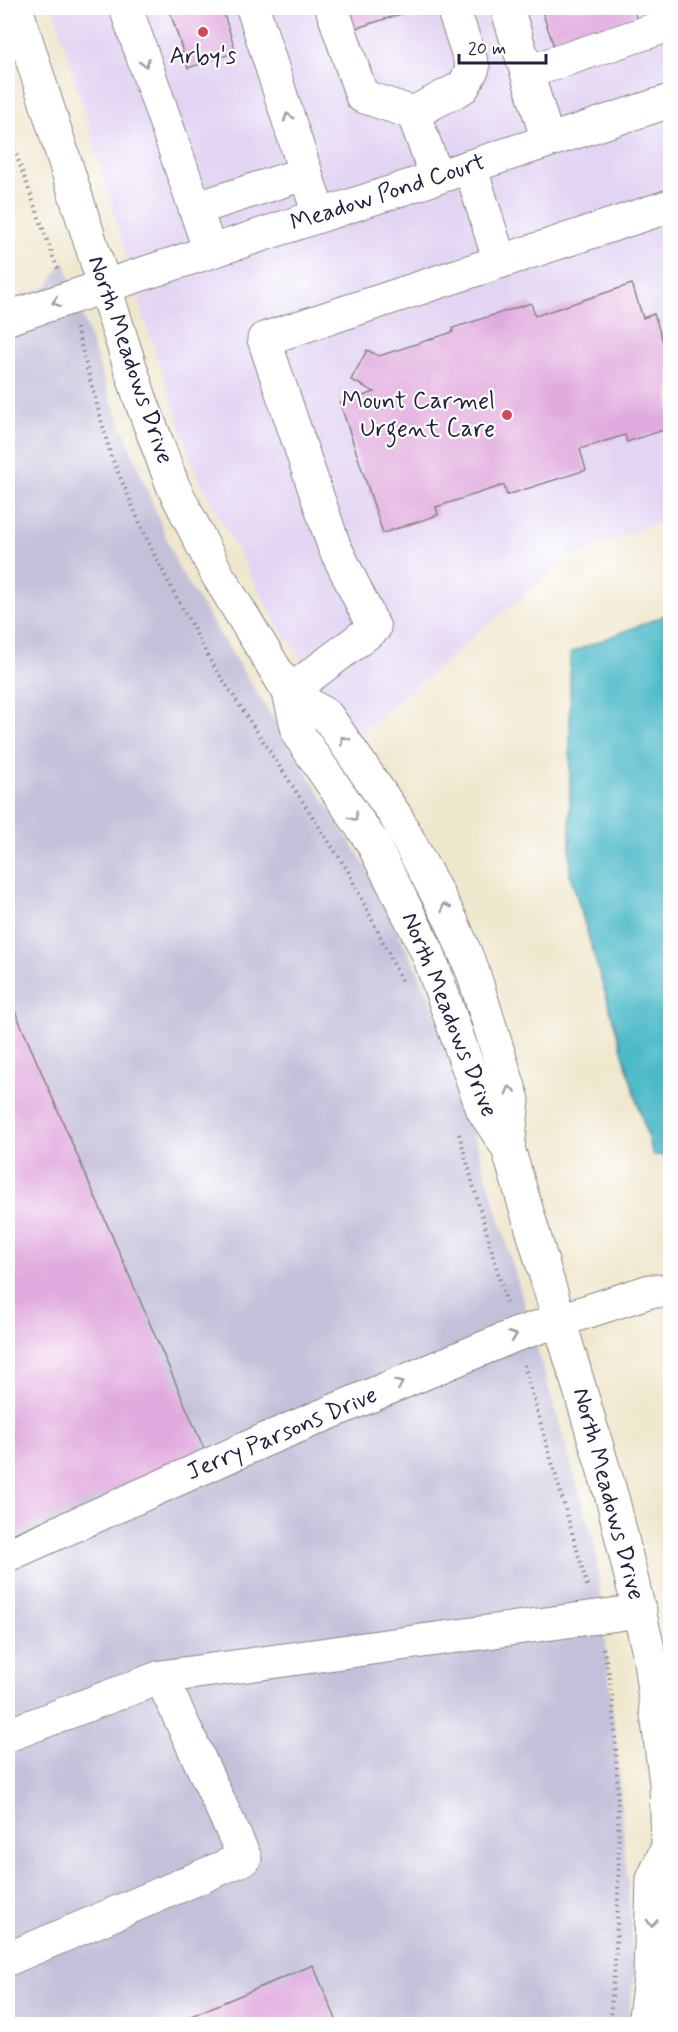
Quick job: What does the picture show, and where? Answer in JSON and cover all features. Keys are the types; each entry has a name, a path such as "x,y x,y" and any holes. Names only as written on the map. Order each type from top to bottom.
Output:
{"street":[{"name":"North Meadows Drive","path":"16,8 141,398 173,486 217,574 289,692 299,735 372,842 428,953 483,1110 508,1148 613,1501 640,1611 660,1652 669,1848 653,1880 650,1979 644,2025"},
{"path":"126,8 210,251"},
{"path":"253,8 319,215"},
{"path":"332,8 362,96 413,113 463,87 473,68 453,8"},
{"path":"507,8 548,141"},
{"path":"528,72 664,24"},
{"name":"Meadow Pond Court","path":"105,285 670,101"},
{"path":"413,113 437,177"},
{"path":"470,166 500,262"},
{"path":"195,208 306,173"},
{"path":"289,692 374,628 334,546 264,339 670,206"},
{"path":"8,318 105,285"},
{"name":"Jerry Parsons Drive","path":"8,1555 267,1439 515,1335 650,1291 670,1291"},
{"path":"8,1736 161,1677 640,1611"},
{"path":"8,1959 245,1858 161,1677"}],"path":[{"path":"8,132 68,298 111,456 152,551 210,660 348,871 406,990"},
{"path":"457,1127 613,1683 619,1828 613,1992 609,2025"}],"shaded area":[{"path":"54,8 670,8 670,518 566,559 356,737 278,626 196,473 145,320"},
{"path":"64,260 108,392 179,569 366,867 432,1001 488,1180 595,1546 616,1742 635,1972 627,2024 8,2024 8,302 48,286"}],"water":[{"path":"670,613 670,1156 653,1155 570,874 570,653"}],"building":[{"name":"Arby's","path":"169,8 225,8 223,11 236,52 188,68"},
{"path":"342,8 420,8 350,30"},
{"path":"541,8 633,8 639,26 556,53"},
{"name":"Mount Carmel Urgent Care","path":"632,284 643,318 654,314 670,364 670,391 668,392 670,428 627,442 625,435 580,449 586,470 507,495 504,485 436,507 438,515 383,533 340,403 375,392 351,380 367,350 379,356 453,332 453,328 531,303 535,316"},
{"path":"8,995 205,1451 8,1536"},
{"path":"313,1965 338,2024 172,2024"}],"place":[{"name":"Arby's","path":"203,32"},
{"name":"Mount Carmel Urgent Care","path":"507,415"}]}
